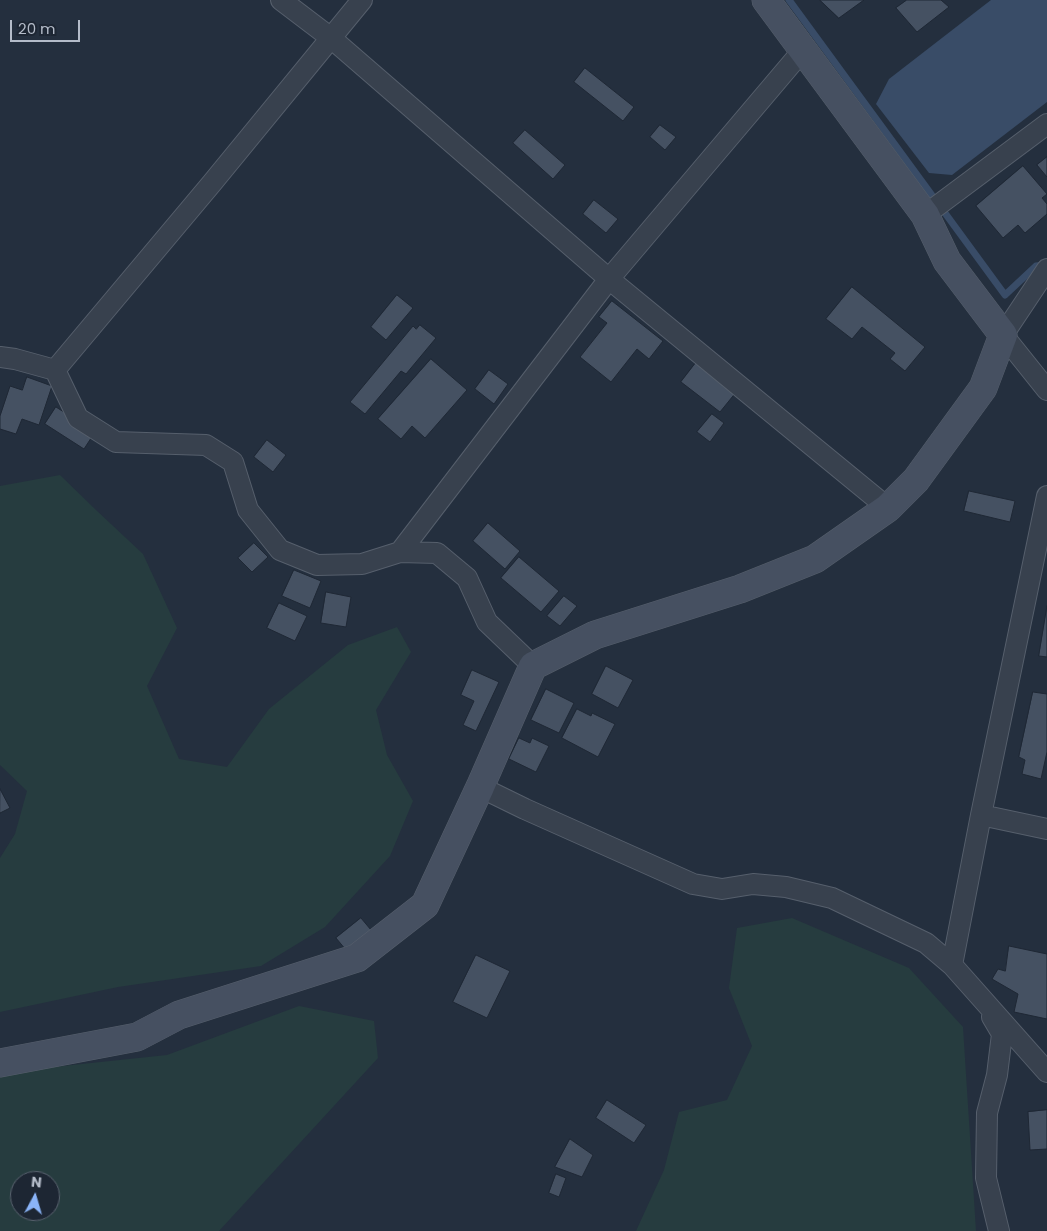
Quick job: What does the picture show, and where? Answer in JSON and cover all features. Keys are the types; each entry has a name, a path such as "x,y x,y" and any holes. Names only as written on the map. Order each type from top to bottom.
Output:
{"street":[{"path":"281,0 331,38 609,279 888,508"},
{"path":"55,370 362,0"},
{"path":"766,0 925,215 947,261 1047,390"},
{"path":"400,552 609,279 803,50"},
{"path":"925,215 1047,124"},
{"path":"0,1063 137,1037 179,1015 357,958 425,905 480,787 532,666 596,635 740,589 816,559 888,508 916,480 983,388 1003,335 1047,269"},
{"path":"0,357 15,359 55,370 78,418 116,442 206,445 233,462 248,510 280,550 316,565 362,564 400,552 437,553 466,578 487,622 532,666"},
{"path":"952,965 1047,496"},
{"path":"480,787 693,884 722,889 762,884 786,887 832,898 926,943 952,965 1047,1072"},
{"path":"981,815 1047,829"},
{"path":"985,1004 1002,1034 997,1075 987,1113 986,1178 999,1231"}],"green space":[{"path":"60,475 143,554 177,628 147,686 179,759 227,767 269,709 348,645 397,627 411,652 376,710 387,755 413,801 390,856 325,927 261,966 118,987 0,1012 0,858 15,834 27,791 0,765 0,486"},
{"path":"792,918 909,968 963,1027 976,1231 636,1231 664,1170 679,1112 727,1100 752,1046 729,988 737,928"},
{"path":"299,1006 374,1021 378,1058 219,1231 0,1231 0,1076 25,1070 167,1055"}],"water":[{"path":"991,0 1047,0 1047,102 952,175 929,173 876,104 889,79"}],"building":[{"path":"820,0 864,0 839,18"},
{"path":"907,0 941,0 949,7 917,32 896,8"},
{"path":"585,68 634,107 623,121 574,82"},
{"path":"660,125 676,137 665,150 650,137"},
{"path":"525,130 565,165 553,179 513,143"},
{"path":"1047,157 1047,177 1037,165"},
{"path":"1023,166 1047,194 1042,198 1047,204 1047,214 1025,233 1018,225 1003,238 976,206"},
{"path":"594,200 618,219 606,233 583,214"},
{"path":"852,287 925,347 905,371 890,359 895,353 862,327 852,339 826,319"},
{"path":"397,295 413,308 386,340 371,327"},
{"path":"612,301 663,341 649,359 637,349 611,382 580,357 607,323 599,317"},
{"path":"420,325 436,338 406,374 401,371 365,414 350,402 413,326 416,329"},
{"path":"431,359 467,390 425,438 412,426 401,439 378,419"},
{"path":"698,360 737,391 720,412 681,382"},
{"path":"489,370 508,384 494,404 475,389"},
{"path":"27,377 52,386 39,425 22,419 16,434 0,429 0,416 10,386 22,390"},
{"path":"56,407 95,432 84,449 45,424"},
{"path":"712,414 724,423 710,442 697,432"},
{"path":"267,440 286,455 273,472 254,457"},
{"path":"969,491 1015,501 1010,522 964,511"},
{"path":"488,523 520,551 505,569 473,541"},
{"path":"254,543 268,557 252,572 238,558"},
{"path":"519,557 559,591 541,612 501,578"},
{"path":"294,570 321,581 310,608 282,596"},
{"path":"326,592 351,597 346,627 321,623"},
{"path":"564,596 577,606 560,626 547,616"},
{"path":"279,603 307,616 295,641 267,628"},
{"path":"1047,606 1047,657 1039,656"},
{"path":"606,666 633,680 618,708 592,694"},
{"path":"472,670 499,682 476,731 463,725 474,701 461,695"},
{"path":"546,689 574,703 559,733 531,720"},
{"path":"1033,692 1047,694 1047,752 1041,779 1022,774 1025,760 1019,757"},
{"path":"577,709 591,716 592,713 615,724 598,757 562,738"},
{"path":"519,738 530,743 532,738 549,746 536,772 509,759"},
{"path":"0,789 10,808 0,813"},
{"path":"361,918 371,930 346,950 336,938"},
{"path":"1009,946 1047,954 1047,1019 1014,1012 1018,994 992,979 998,969 1005,971"},
{"path":"476,955 510,971 487,1018 453,1002"},
{"path":"607,1100 646,1125 634,1143 596,1118"},
{"path":"1047,1110 1047,1149 1030,1150 1028,1112"},
{"path":"570,1139 593,1155 582,1177 555,1167"},
{"path":"556,1174 566,1178 559,1197 549,1193"}],"waterway":[{"path":"789,0 1005,295 1036,266 1044,265"}]}
